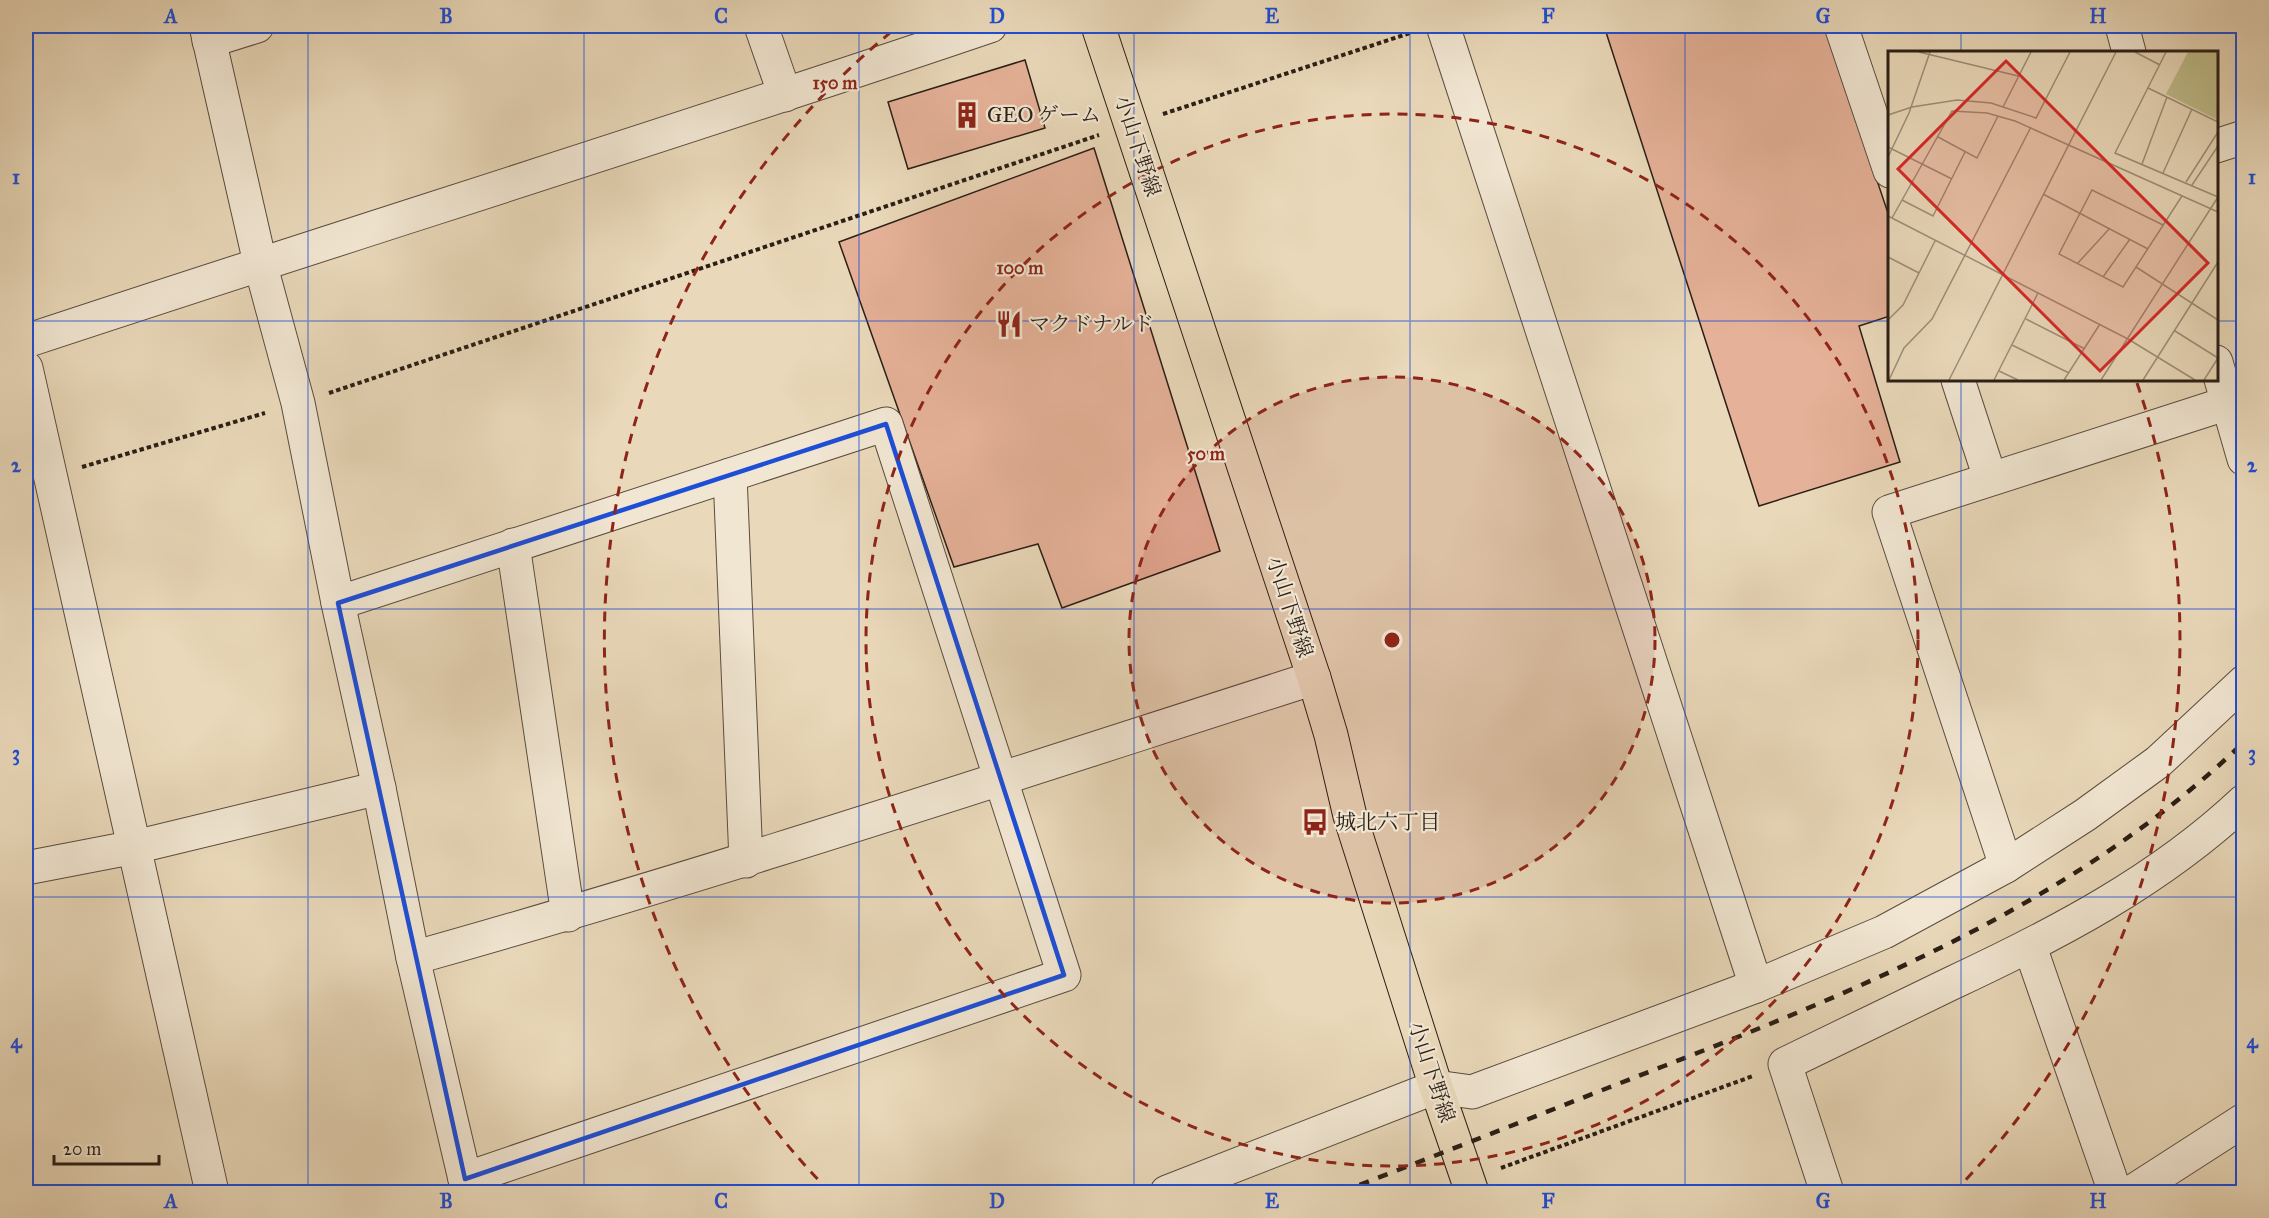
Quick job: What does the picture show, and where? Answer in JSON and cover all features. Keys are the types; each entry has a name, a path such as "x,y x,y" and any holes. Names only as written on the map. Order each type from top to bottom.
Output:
{"main road":[{"name":"小山下野線","path":"1098,26 1314,678 1331,735 1350,816 1470,1187"}],"street":[{"path":"257,26 207,33 260,263 298,403 338,603 379,788 413,958 467,1186 1064,975 886,424 338,603"},
{"path":"761,26 785,95"},
{"path":"26,341 260,263 785,95 990,26"},
{"path":"1443,26 1756,986"},
{"path":"1841,26 1888,165"},
{"path":"2122,26 2129,51"},
{"path":"2218,146 2244,137"},
{"path":"2218,366 2244,459"},
{"path":"26,368 212,1192"},
{"path":"1958,381 1990,478"},
{"path":"2006,866 1889,512 2228,403"},
{"path":"730,475 746,861"},
{"path":"513,545 568,915"},
{"path":"413,958 568,915 746,861 1314,678"},
{"path":"1167,1192 1436,1087 1472,1092 1756,986 1884,932 2006,866 2085,815 2158,762 2244,682"},
{"path":"26,868 135,847 379,788"},
{"path":"1827,1192 1785,1064 2030,946 2122,894 2210,832 2244,801"},
{"path":"2030,946 2115,1192"},
{"path":"2132,1192 2244,1120"}],"path":[{"path":"50,477 298,403 1412,33"},
{"path":"1470,1187 1785,1064"}],"highlighted area":[{"path":"886,424 1064,975 465,1179 338,603"}],"building":[{"path":"1604,26 1825,26 1888,213 1888,317 1859,326 1900,462 1759,506"},
{"name":"GEO ゲーム","path":"1025,60 1045,128 908,169 888,102"},
{"name":"マクドナルド","path":"1094,148 1220,551 1062,608 1038,544 954,567 839,242"}],"railway":[{"path":"1341,1192 1819,1004 1970,932 2044,892 2114,847 2181,797 2244,742"}],"place":[{"name":"GEO ゲーム","path":"967,115"},
{"name":"マクドナルド","path":"1009,324"},
{"name":"城北六丁目","path":"1315,822"}]}
